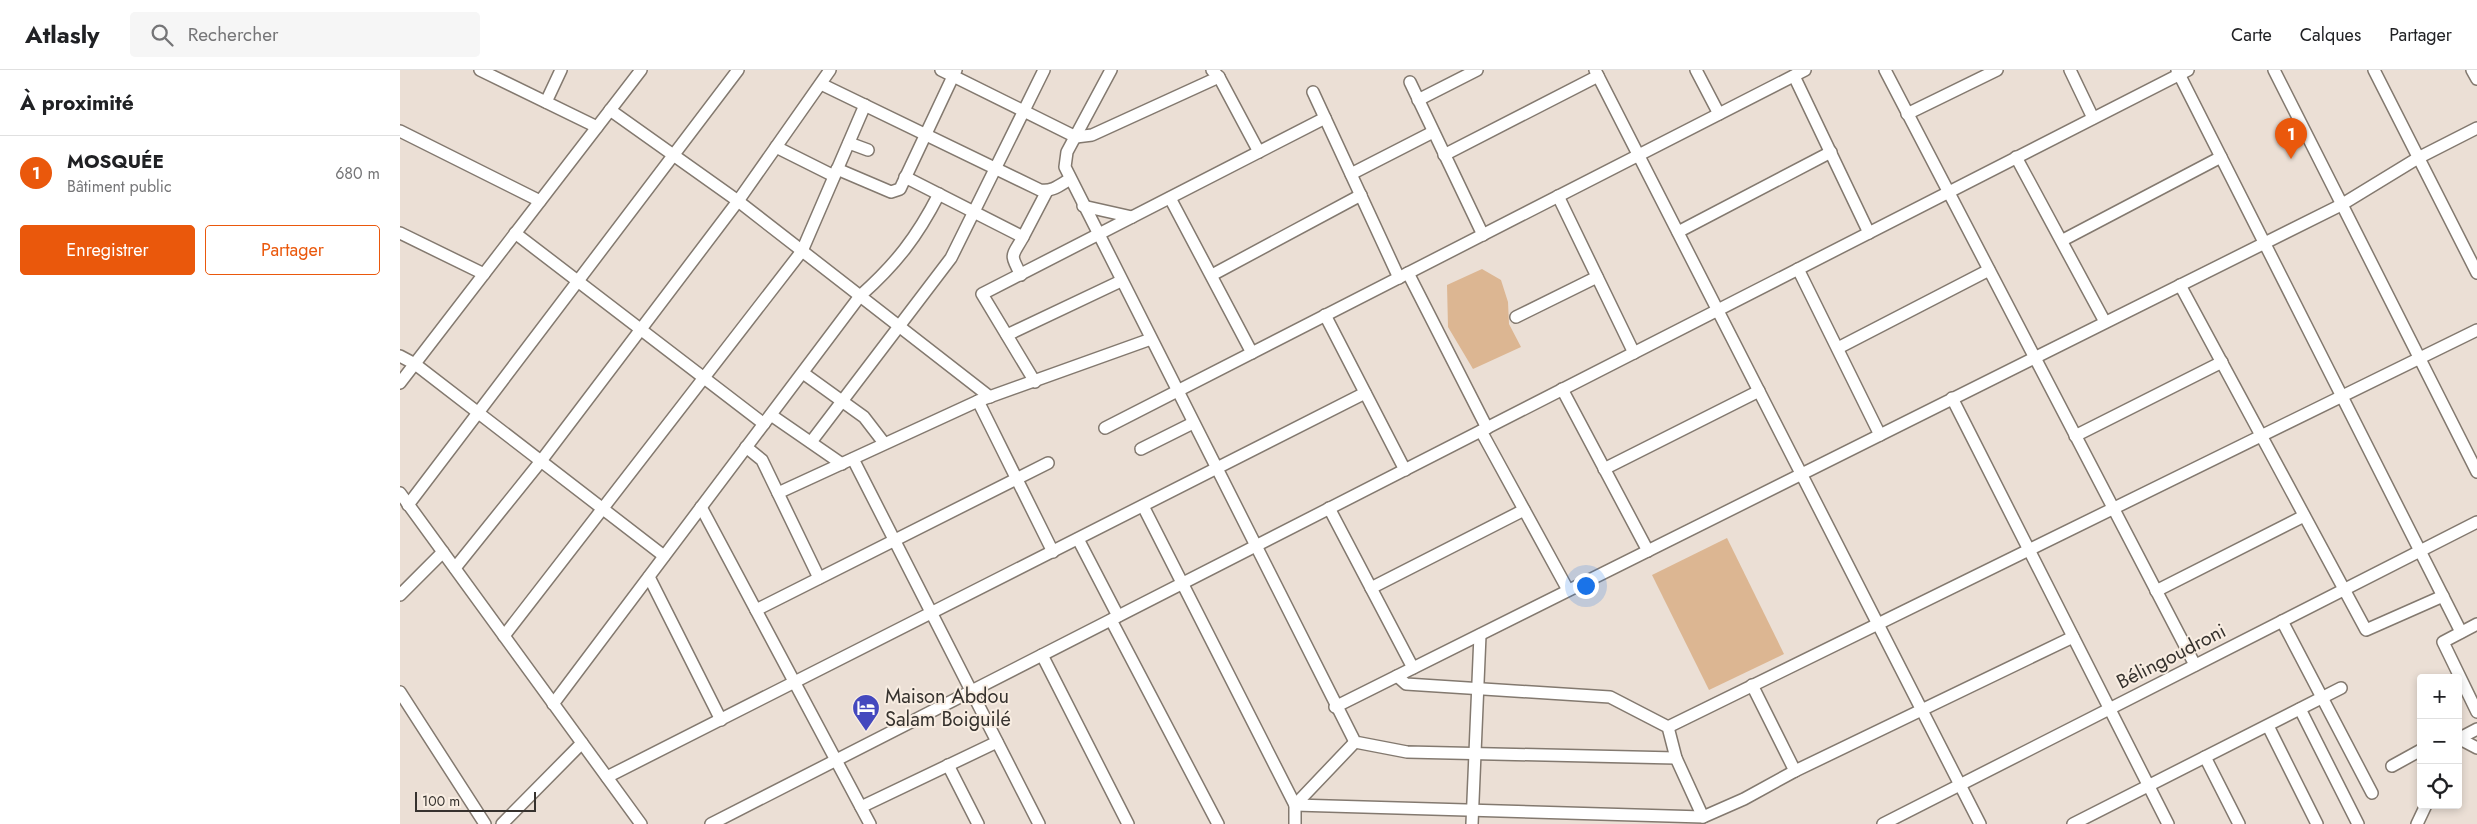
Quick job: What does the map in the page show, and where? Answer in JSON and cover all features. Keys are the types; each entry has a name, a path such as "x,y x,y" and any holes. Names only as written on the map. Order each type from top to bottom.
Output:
{"street":[{"path":"480,70 597,127"},
{"path":"546,102 561,70"},
{"path":"400,383 641,70"},
{"path":"408,505 738,70"},
{"path":"454,568 541,461 738,201 830,70"},
{"path":"941,70 954,73 1076,137 1092,135 1215,74 1258,152"},
{"path":"810,442 951,258 1044,70"},
{"path":"1110,70 1076,137 1065,167 1335,707 1355,742 1408,752 1676,758"},
{"path":"1418,100 1476,70"},
{"path":"1696,70 1720,114"},
{"path":"1105,428 1805,70"},
{"path":"1884,70 2195,665"},
{"path":"1907,114 1997,70"},
{"path":"2070,70 2093,118"},
{"path":"2274,70 2477,472"},
{"path":"2374,70 2477,273"},
{"path":"2472,70 2477,79"},
{"path":"711,824 2181,72 2264,243 2461,632"},
{"path":"776,147 836,173 891,192 900,189 954,73"},
{"path":"1444,155 1597,73 1980,824"},
{"path":"1794,76 1869,233"},
{"path":"1410,82 1483,235"},
{"path":"821,84 1047,192"},
{"path":"1313,92 1361,194 1484,429 1524,510 1568,590"},
{"path":"504,636 802,251 865,106"},
{"path":"610,110 738,201 990,397"},
{"path":"1035,382 982,294 1325,118"},
{"path":"1335,707 2341,205 2418,158 2477,128"},
{"path":"400,132 540,201"},
{"path":"1351,174 1433,132"},
{"path":"849,143 868,150"},
{"path":"1678,232 1831,152"},
{"path":"2063,240 2221,157"},
{"path":"2016,158 2063,240 2105,322"},
{"path":"905,177 1023,237"},
{"path":"1021,275 1013,258 1013,252 1047,192 1070,179"},
{"path":"553,704 860,296 898,260 921,229 939,194"},
{"path":"1212,275 1361,194"},
{"path":"1558,196 1634,352"},
{"path":"1170,198 1252,353"},
{"path":"1083,206 1132,218"},
{"path":"400,233 484,274"},
{"path":"516,233 704,378 767,420 848,462 894,540 1039,824"},
{"path":"1798,269 1880,435"},
{"path":"1838,348 1989,270"},
{"path":"1516,317 1597,277"},
{"path":"1007,335 1121,280"},
{"path":"2180,285 2366,630 2443,596"},
{"path":"1325,316 1405,470"},
{"path":"1668,727 2477,330"},
{"path":"778,493 848,462 884,443 990,397 1150,340"},
{"path":"400,356 415,364 664,556"},
{"path":"2075,436 2222,362"},
{"path":"803,373 864,417 884,443"},
{"path":"1562,389 1648,551"},
{"path":"1604,469 1759,391"},
{"path":"607,778 1366,393"},
{"path":"1952,398 2168,824"},
{"path":"978,402 1053,552"},
{"path":"1141,449 1193,423"},
{"path":"746,447 762,460 819,578"},
{"path":"756,610 1048,463"},
{"path":"400,494 641,824"},
{"path":"1143,506 1295,805 1295,824"},
{"path":"702,507 870,824"},
{"path":"1329,508 1413,668"},
{"path":"1371,588 1524,510"},
{"path":"2156,591 2304,516"},
{"name":"Bélingoudroni","path":"1883,824 2477,522"},
{"path":"1078,539 1114,618 1218,824"},
{"path":"400,595 443,552"},
{"path":"649,577 721,720"},
{"path":"2282,621 2372,793"},
{"path":"2477,624 2443,642 2477,712"},
{"path":"1472,824 1480,635"},
{"path":"1295,805 1702,817 1744,799 1795,771 2073,637"},
{"path":"1042,655 1128,824"},
{"path":"1396,676 1406,684 1610,697 1668,727 1676,758 1702,817"},
{"path":"1752,685 1795,771"},
{"path":"2073,824 2341,688"},
{"path":"400,692 484,824"},
{"path":"2300,709 2358,824"},
{"path":"2268,726 2317,824"},
{"path":"2462,737 2477,729"},
{"path":"2462,741 2477,748"},
{"path":"861,807 997,742"},
{"path":"1295,805 1355,742"},
{"path":"502,824 582,743"},
{"path":"2392,766 2417,752"},
{"path":"2205,757 2239,824"},
{"path":"948,765 978,824"},
{"path":"2417,824 2424,809"}],"shaded area":[{"path":"1482,269 1501,280 1508,302 1509,324 1521,347 1473,369 1448,327 1447,285"},
{"path":"1727,538 1784,654 1709,690 1652,575"}],"place":[{"name":"MOSQUÉE","path":"2291,159"},
{"name":"Maison Abdou Salam Boiguilé","path":"866,732"}]}
